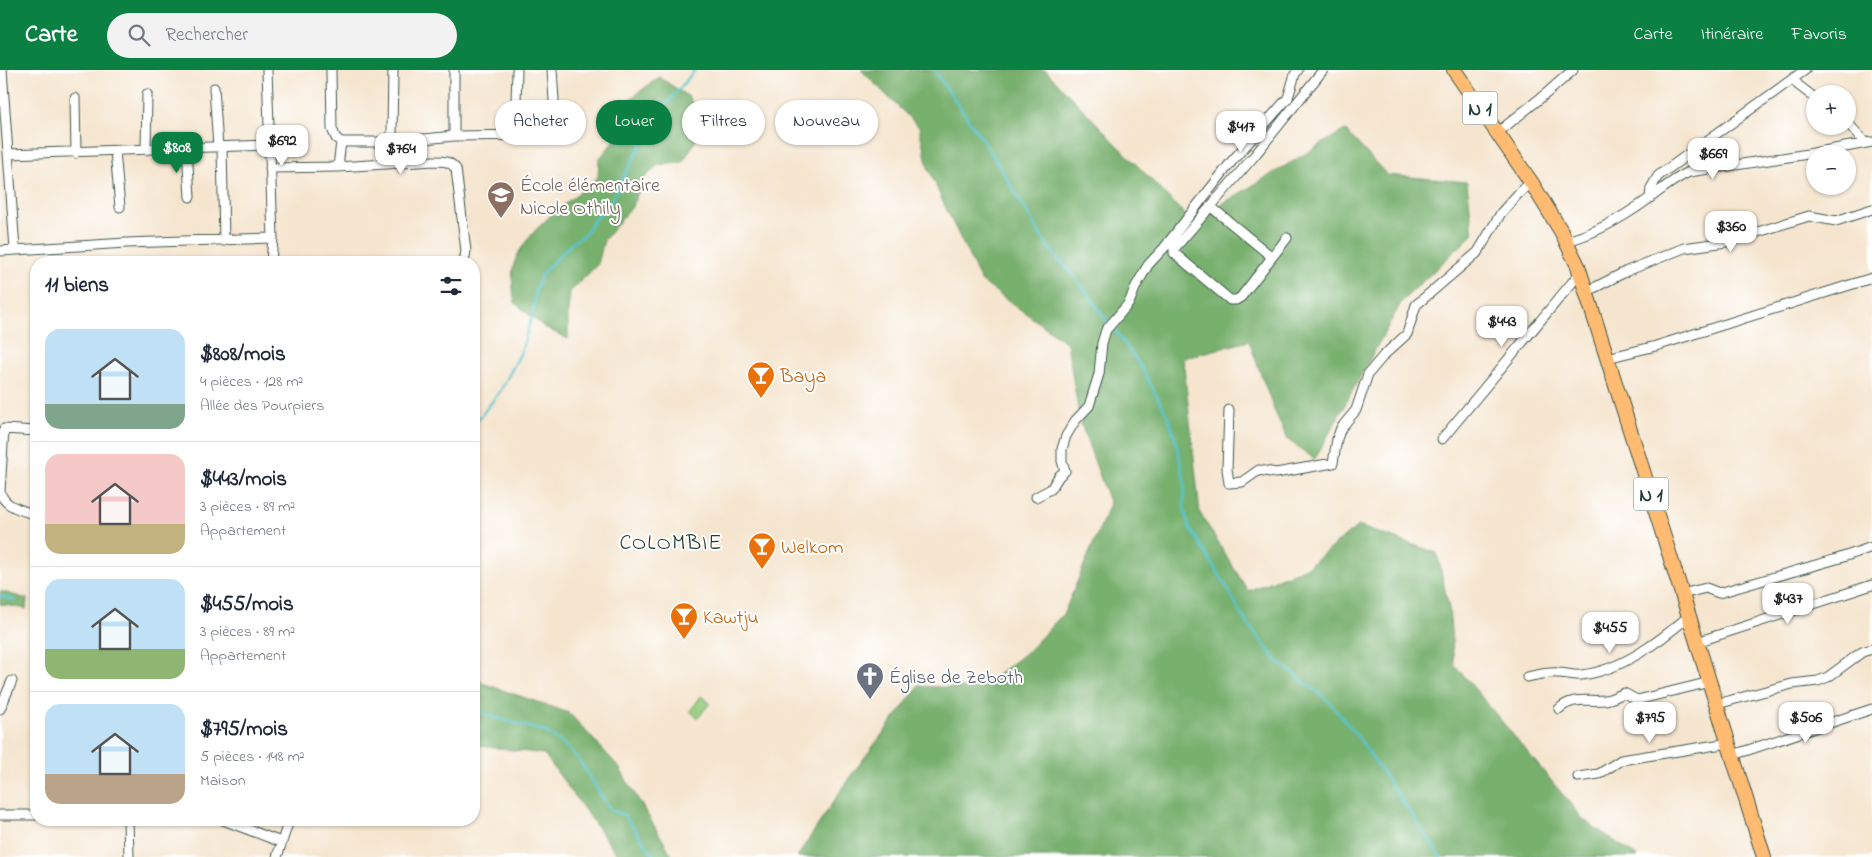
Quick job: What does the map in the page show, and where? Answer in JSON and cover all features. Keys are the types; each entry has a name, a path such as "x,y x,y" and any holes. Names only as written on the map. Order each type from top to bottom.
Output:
{"main road":[{"name":"N 1","path":"1454,70 1531,182 1566,241 1580,272 1764,857"}],"street":[{"path":"2,70 15,249"},
{"path":"267,70 273,238 272,256"},
{"path":"331,70 332,129 336,138 342,142 394,142 454,136 495,135"},
{"path":"392,70 392,133 394,142"},
{"path":"454,70 454,136"},
{"path":"516,100 517,70"},
{"path":"552,70 554,100"},
{"path":"1036,497 1051,489 1059,476 1065,471 1062,461 1062,450 1066,436 1075,421 1089,406 1099,374 1102,343 1106,330 1129,303 1148,265 1164,248 1232,161 1288,98 1298,70"},
{"path":"1287,238 1241,297 1236,300 1230,300 1174,253 1174,249 1255,155 1323,70"},
{"path":"1497,132 1573,70"},
{"path":"1650,198 1651,188 1658,176 1805,70"},
{"path":"1794,79 1806,91"},
{"path":"214,88 220,147 224,241"},
{"path":"146,150 147,94"},
{"path":"75,98 76,153"},
{"path":"1856,130 1869,142"},
{"path":"338,167 342,142"},
{"path":"1566,241 1595,232 1678,178 1698,170 1802,155 1869,142"},
{"path":"8,154 269,145"},
{"path":"187,148 190,197"},
{"path":"115,151 120,207"},
{"path":"270,168 338,167 434,161 451,163 457,175 465,256"},
{"path":"1229,410 1227,469 1229,483 1242,482 1259,470 1276,473 1333,463 1341,428 1356,410 1368,374 1384,355 1407,334 1416,305 1478,252 1501,213 1531,182"},
{"path":"1210,206 1272,257"},
{"path":"1586,292 1684,248 1726,242 1809,216 1836,220 1872,209"},
{"path":"0,251 126,243 273,238"},
{"path":"1442,439 1580,272"},
{"path":"1607,358 1656,346 1872,278"},
{"path":"30,431 4,429 0,486 2,498 8,504 30,513"},
{"path":"1682,594 1706,588 1719,593 1872,547"},
{"path":"1697,642 1872,585"},
{"path":"1527,677 1556,672 1580,675 1605,670 1664,638 1689,616"},
{"path":"1717,704 1754,692 1818,681 1828,677 1862,652 1872,649"},
{"path":"0,709 12,681"},
{"path":"1559,709 1574,700 1606,700 1624,694 1637,700 1710,682"},
{"path":"1578,776 1598,774 1621,760 1731,749 1872,709"},
{"path":"0,815 30,815"},
{"path":"128,826 129,857"},
{"path":"240,826 281,842"},
{"path":"277,857 287,826"}],"green space":[{"path":"861,70 1045,70 1192,222 1345,130 1387,175 1467,182 1473,234 1402,301 1315,459 1288,440 1274,410 1249,341 1183,358 1200,513 1248,591 1307,567 1358,526 1437,553 1449,608 1454,664 1584,820 1638,857 797,857 849,778 919,686 979,689 1029,650 1064,613 1110,504 1080,421 1067,343 981,281 928,167 919,127"},
{"path":"659,77 689,97 690,100 682,100 682,145 693,145 682,163 658,165 644,179 632,207 604,240 598,264 570,292 568,339 544,327 515,303 512,277 513,266 521,249 540,226 598,177 599,159 611,145 672,145 672,100 630,99"},
{"path":"0,591 27,599 26,609 0,604"},
{"path":"480,680 482,683 569,713 618,766 673,857 619,857 544,754 480,746"},
{"path":"701,696 710,703 698,718 690,711"}],"waterway":[{"path":"480,417 501,390 521,352 533,312 535,291 542,273 572,243 584,235 594,220 608,206 664,107 695,70"},
{"path":"934,70 992,154 1047,246 1079,282 1108,322"},
{"path":"1112,326 1140,365 1168,417 1175,437 1185,484 1184,508 1189,527 1225,584 1244,619 1277,661 1326,698 1358,737 1441,857"},
{"path":"0,596 14,600"},
{"path":"480,711 490,716 547,732 567,747 579,760 610,809 624,815 655,857"}],"place":[{"name":"École élémentaire Nicole Othily","path":"501,219"},
{"name":"Baya","path":"761,399"},
{"name":"Welkom","path":"762,570"},
{"name":"Kawtju","path":"684,640"},
{"name":"Église de Zeboth","path":"870,700"}],"district":[{"name":"COLOMBIE","path":"671,541"}]}
